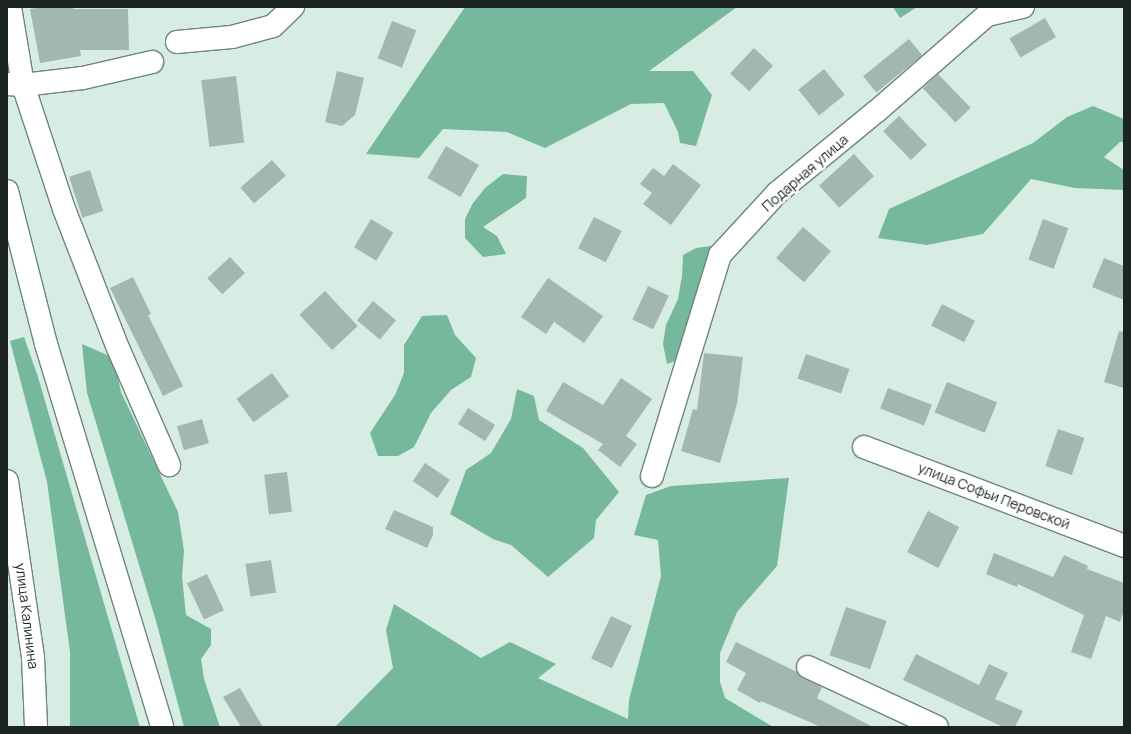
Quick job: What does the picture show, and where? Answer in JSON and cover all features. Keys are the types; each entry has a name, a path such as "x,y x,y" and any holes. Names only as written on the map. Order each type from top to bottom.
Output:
{"street":[{"path":"10,7 15,85 118,348 169,465"},
{"path":"176,42 232,37 273,26 293,7"},
{"name":"Подарная улица","path":"652,476 720,255 777,193 877,111 987,15 1023,7"},
{"path":"15,85 83,78 152,62"},
{"path":"7,191 46,344 162,727"},
{"name":"улица Софьи Перовской","path":"864,447 1124,546"},
{"name":"улица Калинина","path":"7,481 33,657 36,727"},
{"path":"808,667 937,727"}],"green space":[{"path":"465,7 737,7 649,71 693,71 712,95 696,146 680,143 678,132 664,103 631,104 545,148 507,132 443,129 419,158 366,154"},
{"path":"893,7 917,7 900,18"},
{"path":"1093,106 1124,119 1124,142 1120,142 1104,157 1124,170 1124,190 1075,188 1031,179 983,234 927,245 878,238 889,209 1033,143 1067,117"},
{"path":"503,174 527,176 526,198 483,227 497,236 506,254 483,257 465,238 465,219 473,203 485,188"},
{"path":"711,246 710,270 699,290 690,315 682,339 678,360 667,364 663,344 666,325 678,299 682,276 683,255 696,248"},
{"path":"447,315 455,335 476,358 471,377 451,390 431,413 414,447 398,456 378,456 370,433 395,395 404,373 404,345 422,316"},
{"path":"24,337 38,377 140,727 70,727 70,652 47,482 10,341"},
{"path":"82,344 114,358 121,392 178,512 184,551 182,576 186,615 211,629 211,645 201,659 204,679 220,727 184,727 156,621 87,393"},
{"path":"517,389 534,396 539,420 583,448 619,492 596,520 594,538 548,577 511,545 493,539 450,514 466,470 491,453 511,419"},
{"path":"789,478 777,566 737,612 720,653 720,682 725,698 773,727 335,727 393,668 386,630 394,604 481,658 510,642 556,664 538,678 628,719 629,700 661,576 658,540 634,535 646,495 671,486"}],"building":[{"path":"43,7 73,7 73,9 128,9 129,50 80,50 81,56 40,63 30,9"},
{"path":"1045,18 1056,37 1020,58 1009,38"},
{"path":"392,21 416,30 402,68 378,58"},
{"path":"909,39 922,55 876,92 863,76"},
{"path":"754,48 773,66 749,91 730,74"},
{"path":"824,69 845,95 819,115 798,90"},
{"path":"337,71 364,78 355,115 342,126 325,122"},
{"path":"938,74 971,108 956,122 923,89"},
{"path":"236,76 244,143 209,147 201,80"},
{"path":"899,116 927,145 911,160 883,131"},
{"path":"446,146 479,165 460,197 428,178"},
{"path":"854,154 874,176 839,208 819,185"},
{"path":"272,160 286,176 254,203 240,188"},
{"path":"673,164 701,185 671,225 643,204 652,193 640,184 653,168 664,176"},
{"path":"90,170 103,211 82,218 69,177"},
{"path":"594,217 622,231 606,262 578,248"},
{"path":"371,219 393,232 376,261 354,247"},
{"path":"1043,219 1068,228 1054,269 1028,259"},
{"path":"803,227 831,251 804,282 776,258"},
{"path":"230,257 245,273 222,294 207,278"},
{"path":"1104,258 1124,266 1124,300 1092,287"},
{"path":"133,277 151,314 148,315 183,386 163,396 110,288"},
{"path":"548,278 603,316 584,343 554,322 546,334 521,317"},
{"path":"648,286 669,296 653,329 632,320"},
{"path":"325,291 358,326 332,350 299,315"},
{"path":"373,301 396,320 380,339 357,320"},
{"path":"942,304 975,321 964,342 931,325"},
{"path":"1119,331 1124,332 1124,388 1104,382"},
{"path":"704,353 743,357 737,404 720,463 681,451 693,409 697,410"},
{"path":"806,354 849,369 841,394 798,379"},
{"path":"272,373 289,396 253,422 236,399"},
{"path":"621,378 652,399 626,436 637,444 620,467 598,450 603,444 546,411 563,382 603,405"},
{"path":"947,382 997,402 985,433 935,413"},
{"path":"888,388 932,405 924,425 880,409"},
{"path":"468,408 495,425 485,441 458,424"},
{"path":"202,419 209,443 184,450 177,426"},
{"path":"1058,429 1084,438 1072,475 1045,466"},
{"path":"425,463 450,480 438,498 413,481"},
{"path":"287,472 292,512 269,515 264,475"},
{"path":"394,510 433,527 433,535 427,548 385,529"},
{"path":"928,511 959,527 938,568 907,552"},
{"path":"994,553 1053,577 1064,555 1088,566 1087,569 1124,583 1124,610 1120,622 1106,616 1091,659 1071,652 1084,615 1018,584 1017,587 986,574"},
{"path":"271,560 276,593 250,597 245,564"},
{"path":"207,574 224,610 204,620 187,583"},
{"path":"846,607 887,621 870,669 829,655"},
{"path":"611,616 632,626 612,668 591,659"},
{"path":"736,642 797,672 803,678 822,687 817,698 873,727 821,727 761,701 760,703 737,690 746,673 726,662"},
{"path":"916,654 979,685 989,664 1008,673 995,699 1023,711 1015,727 1003,727 903,680"},
{"path":"240,688 263,727 241,727 223,697"}]}
